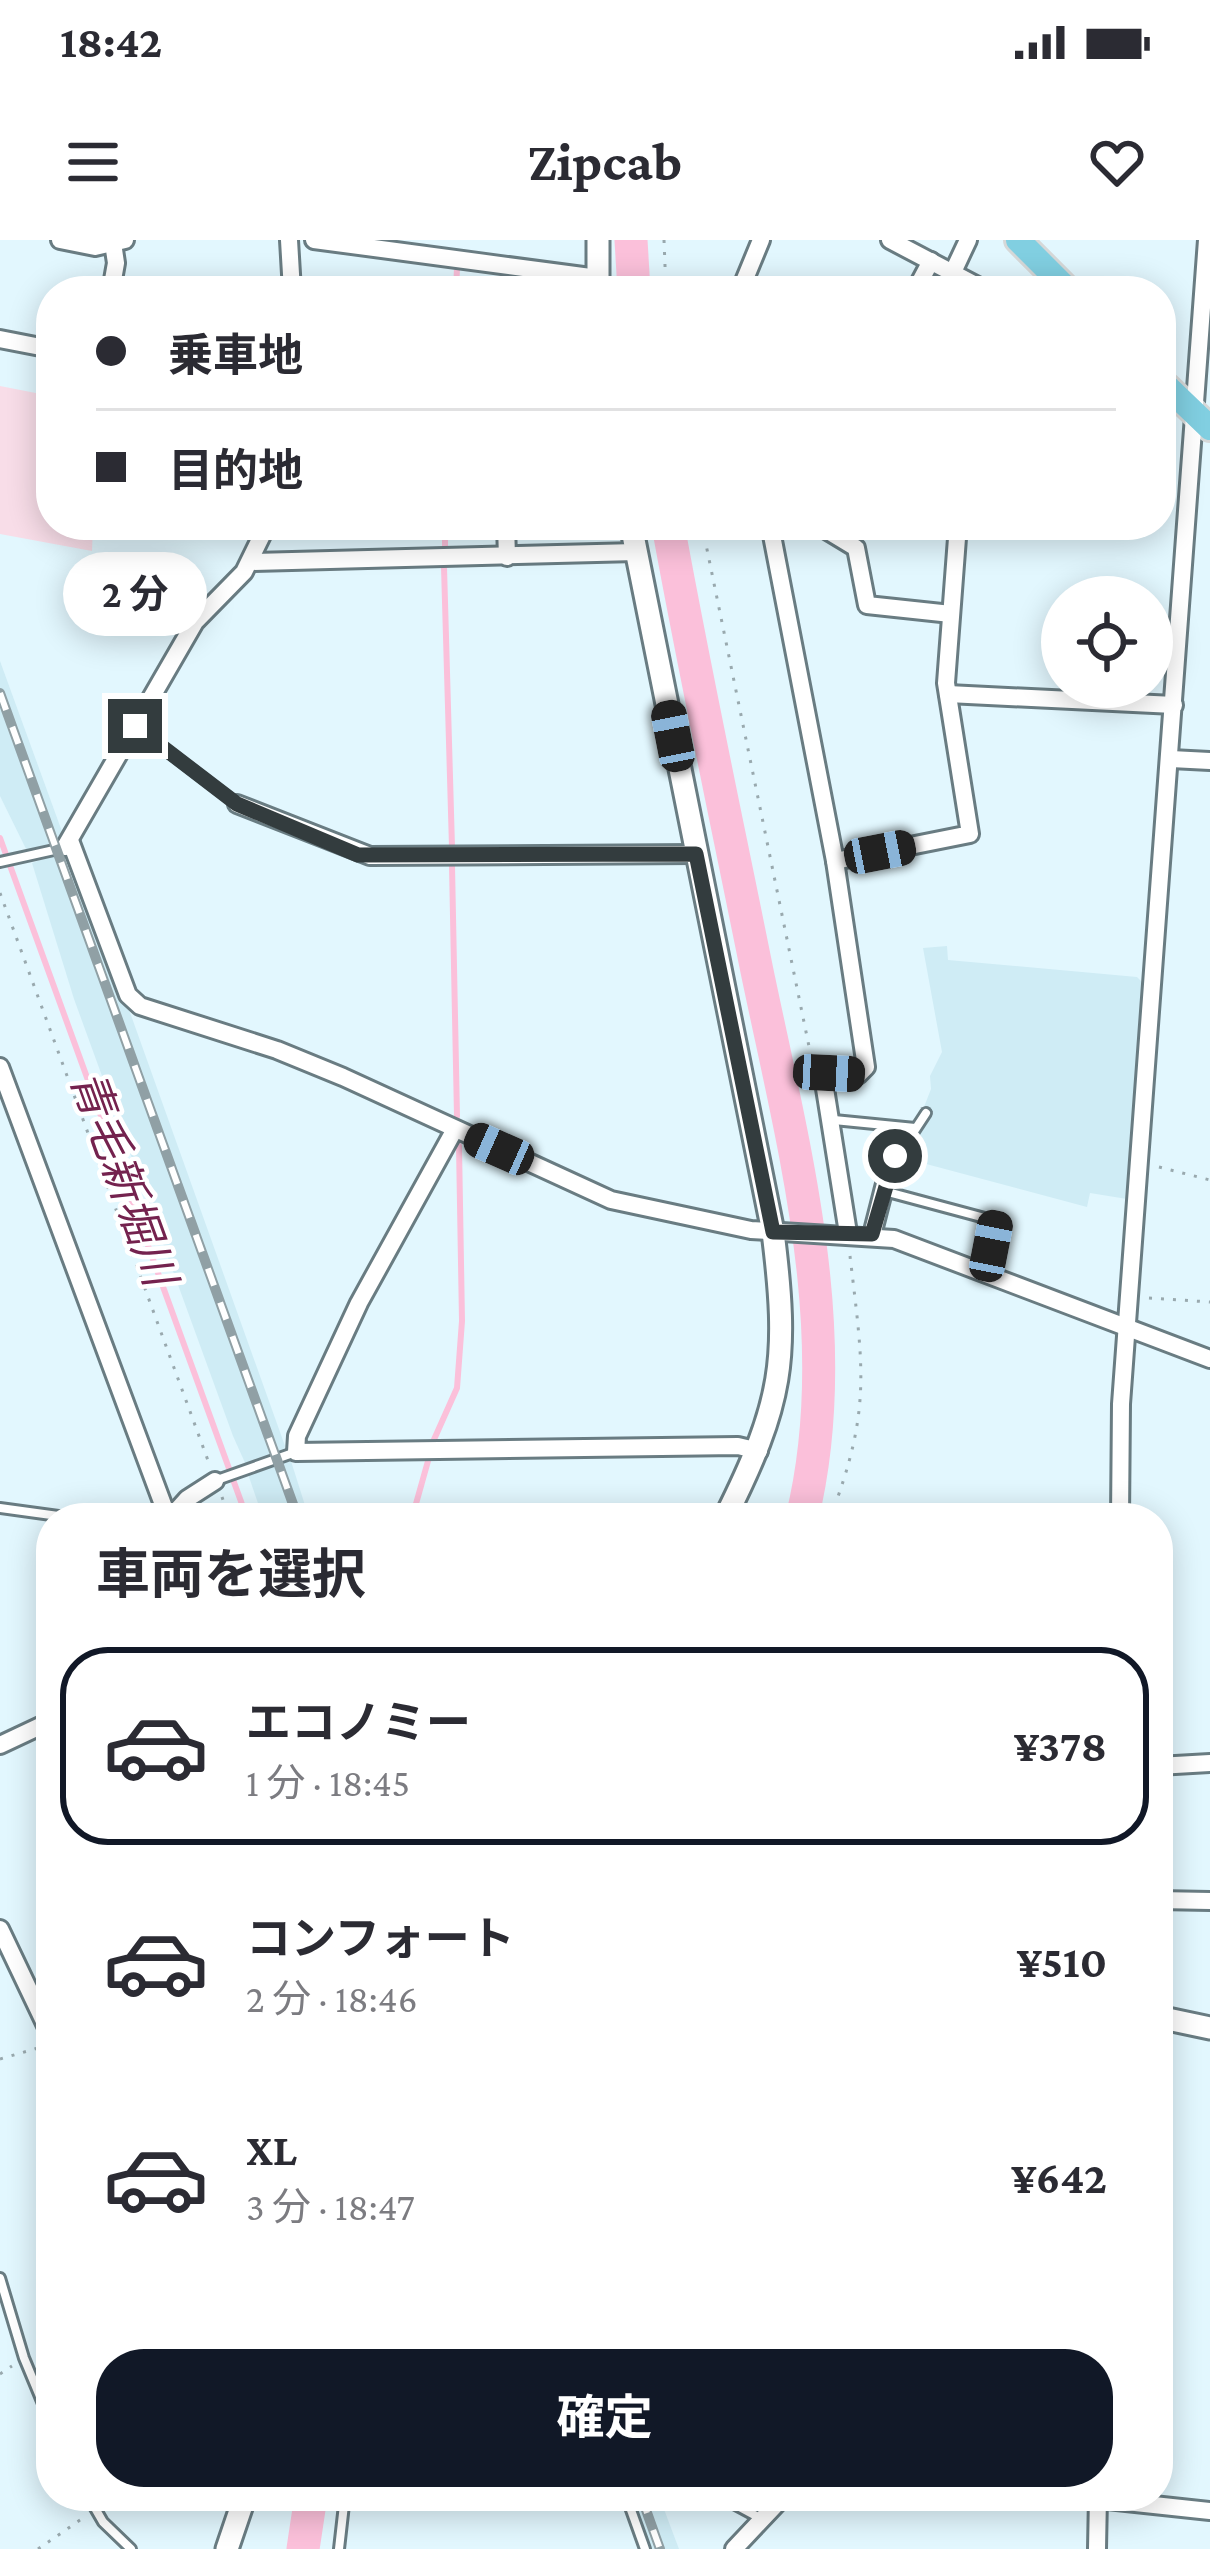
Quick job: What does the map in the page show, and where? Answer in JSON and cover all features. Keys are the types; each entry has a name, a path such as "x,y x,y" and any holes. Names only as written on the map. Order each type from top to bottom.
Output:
{"main road":[{"path":"1018,240 1055,276"},
{"path":"1176,396 1201,420"}],"street":[{"path":"60,240 94,247 119,242 114,276"},
{"path":"289,240 291,276"},
{"path":"314,240 546,276"},
{"path":"598,240 598,276"},
{"path":"746,276 761,240"},
{"path":"890,240 960,276"},
{"path":"953,272 968,240"},
{"path":"1121,1503 1129,1296 1201,420 1207,240"},
{"path":"923,276 931,261"},
{"path":"0,339 36,346"},
{"path":"261,540 251,562 195,622 67,846 134,1002 277,1050 624,1204 780,1233 872,1234 986,1272 1210,1359"},
{"path":"506,540 507,557"},
{"path":"634,540 696,854 780,1233 782,1355 759,1450 732,1503"},
{"path":"773,540 835,861 866,1067 858,1075 823,1076 839,1233"},
{"path":"843,540 856,548 867,605 951,614"},
{"path":"835,861 970,834 948,694 957,540"},
{"path":"251,562 636,552"},
{"path":"948,694 1174,705"},
{"path":"1171,759 1210,761"},
{"path":"237,804 370,856 696,854"},
{"path":"0,1066 163,1503"},
{"path":"455,1129 359,1303 297,1436 296,1452 738,1446 759,1450"},
{"path":"872,1234 888,1172"},
{"path":"183,1503 217,1481"},
{"path":"0,1745 36,1728"},
{"path":"1173,1765 1210,1763"},
{"path":"1173,1900 1210,1901"},
{"path":"0,1929 36,1981"},
{"path":"1173,2020 1210,2029"},
{"path":"1173,2506 1210,2511"},
{"path":"227,2549 240,2511"},
{"path":"734,2549 768,2511"},
{"path":"1096,2511 1097,2549"}],"lane":[{"path":"135,726 237,804"},
{"path":"0,862 67,846"},
{"path":"888,1172 926,1113"},
{"path":"828,1121 915,1128"},
{"path":"883,1191 996,1221 986,1272"},
{"path":"217,1481 296,1452"},
{"path":"0,1508 36,1513"},
{"path":"0,2278 36,2387"},
{"path":"97,2511 131,2549"},
{"path":"339,2549 344,2511"},
{"path":"631,2511 645,2549"},
{"path":"747,2511 760,2518"}],"path":[{"path":"664,240 665,276"},
{"path":"705,540 814,1068 823,1076"},
{"path":"0,892 224,1503"},
{"path":"1140,1162 1210,1180"},
{"path":"836,1503 855,1450 863,1396 839,1233"},
{"path":"1129,1296 1210,1302"},
{"path":"0,2059 36,2046"},
{"path":"38,2549 95,2511"}],"shaded area":[{"path":"0,386 36,393 36,540 92,540 92,551 0,534"},
{"path":"0,661 64,837 28,853 0,796"},
{"path":"60,853 72,860 132,1018 285,1446 283,1453 246,1465 233,1436 74,999 32,863"},
{"path":"947,946 948,960 1137,977 1145,985 1127,1199 1090,1193 1087,1207 900,1157 933,1113 924,1107 930,1076 942,1052 923,948"},
{"path":"291,1461 304,1503 258,1503 248,1474"},
{"path":"637,2511 665,2511 679,2549 651,2549"}],"waterway":[{"path":"631,240 633,276"},
{"path":"457,268 457,276"},
{"path":"445,540 445,551"},
{"path":"671,540 810,1243 819,1381 805,1503"},
{"path":"444,567 452,847"},
{"name":"青毛新堀川","path":"0,838 242,1503"},
{"path":"452,866 457,1116"},
{"path":"432,1444 457,1388 462,1321 459,1146"},
{"path":"416,1503 428,1461"},
{"path":"303,2549 309,2511"}],"railway":[{"path":"0,693 293,1503"},
{"path":"646,2511 660,2549"}],"route":[{"path":"135,726 237,804 358,855 696,854 773,1232 872,1234 895,1156"}]}
